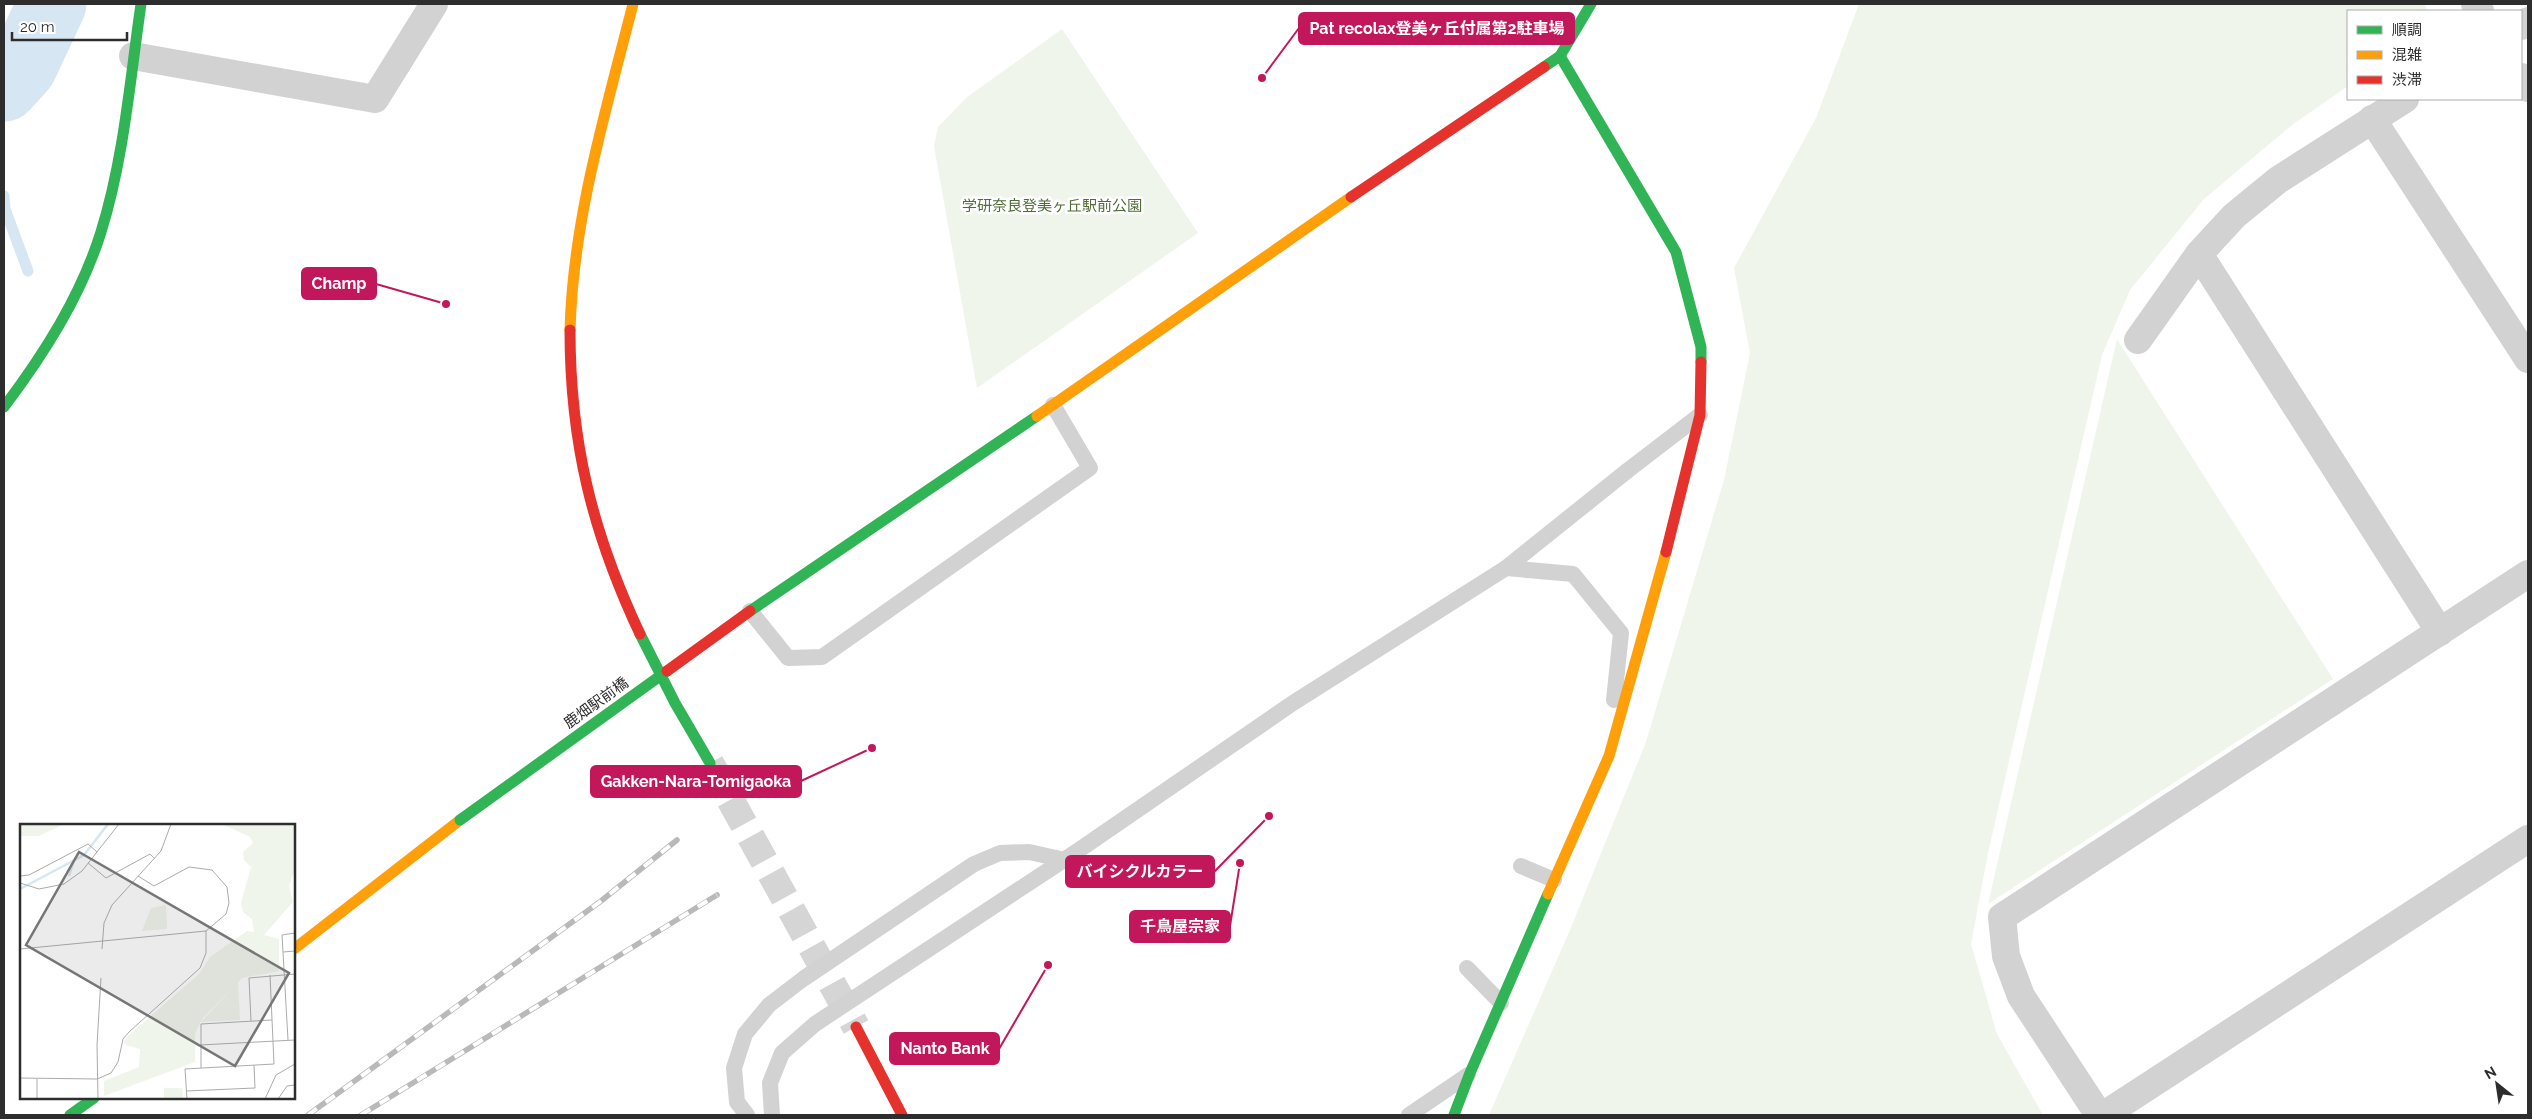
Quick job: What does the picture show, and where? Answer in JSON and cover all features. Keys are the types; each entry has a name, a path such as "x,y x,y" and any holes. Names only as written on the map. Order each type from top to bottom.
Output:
{"main road":[{"path":"4,408 33,370 75,295 101,232 119,154 141,4"},
{"path":"633,4 594,155 580,231 571,303 572,384 580,452 593,513 626,606 659,673 710,763"},
{"path":"1454,1115 1470,1074 1609,756 1677,513 1700,415 1701,347 1676,252 1560,56 1591,4"},
{"name":"鹿畑駅前橋","path":"295,948 460,820 750,611 1053,406 1298,233 1560,56"},
{"path":"856,1027 902,1115"},
{"path":"70,1115 93,1099"}],"street":[{"path":"134,56 375,99 434,4"},
{"path":"2138,340 2199,254 2234,216 2278,180 2403,100"},
{"path":"2372,120 2528,360"},
{"path":"2199,254 2440,632"},
{"path":"2099,1115 2022,996 2006,956 2002,917 2528,574"},
{"path":"2104,1115 2528,839"}],"lane":[{"path":"750,611 788,658 822,657 1090,468 1053,406"},
{"path":"772,1115 770,1083 782,1053 815,1024 1065,860 1293,703 1506,568 1700,415"},
{"path":"1506,568 1572,574 1621,633 1609,756"},
{"path":"748,1115 737,1102 734,1068 745,1034 769,1005 803,979 974,864 1000,853 1029,852 1065,860"},
{"path":"1521,866 1554,880"},
{"path":"1467,968 1501,1003"},
{"path":"1409,1115 1470,1074"}],"green space":[{"path":"1859,4 2425,4 2427,10 2347,10 2347,87 2292,125 2204,199 2130,290 2102,355 1988,853 1971,944 1997,1034 2043,1115 1489,1115 1570,930 1646,742 1724,480 1750,353 1734,268 1816,118"},
{"name":"学研奈良登美ヶ丘駅前公園","path":"1062,29 1198,233 977,388 934,146 938,127 967,97"},
{"path":"2117,339 2333,679 1988,904"}],"waterway":[{"path":"4,87 23,66 52,4"},
{"path":"4,196 5,209 28,271"}],"tunnel":[{"path":"710,763 856,1027"}],"railway":[{"path":"308,1115 601,901 677,840"},
{"path":"361,1115 717,895"}],"traffic: fast":[{"path":"4,407 60,324 93,256 109,204 121,147 141,4"},
{"path":"1544,67 1560,56 1591,4"},
{"path":"1560,56 1676,252 1701,347 1701,362"},
{"path":"750,611 1037,416"},
{"path":"640,634 675,703 710,763"},
{"path":"460,820 667,671"},
{"path":"1454,1115 1470,1073 1548,894"},
{"path":"70,1115 93,1099"}],"traffic: slow":[{"path":"570,330 572,288 584,206 592,165 633,4"},
{"path":"1037,416 1351,197"},
{"path":"1548,894 1609,756 1666,552"},
{"path":"295,948 460,820"}],"traffic: jam":[{"path":"1351,197 1544,67"},
{"path":"570,330 574,410 579,449 587,486 609,559 640,634"},
{"path":"1666,552 1700,415 1701,362"},
{"path":"667,671 750,611"},
{"path":"856,1027 902,1115"}],"place":[{"name":"Pat recolax登美ヶ丘付属第2駐車場","path":"1262,78"},
{"name":"Champ","path":"446,304"},
{"name":"Gakken-Nara-Tomigaoka","path":"872,748"},
{"name":"バイシクルカラー","path":"1269,816"},
{"name":"千鳥屋宗家","path":"1240,863"},
{"name":"Nanto Bank","path":"1048,965"}]}
